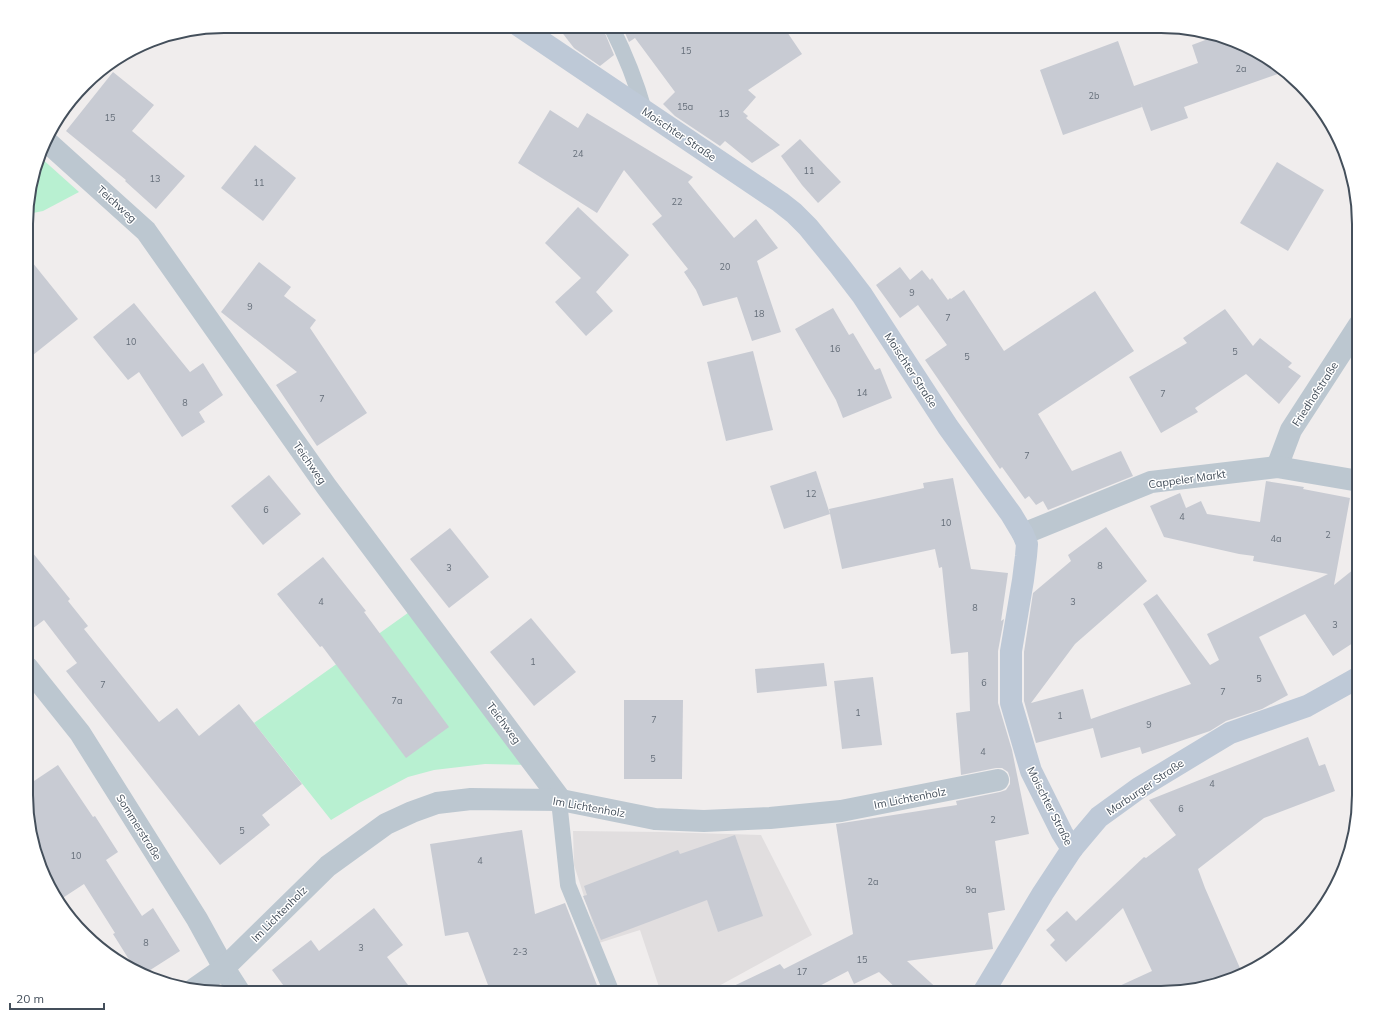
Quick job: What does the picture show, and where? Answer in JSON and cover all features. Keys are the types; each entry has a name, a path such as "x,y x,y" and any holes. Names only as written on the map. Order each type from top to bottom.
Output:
{"street":[{"name":"Moischter Straße","path":"529,33 780,202 794,213 808,227 862,295 948,427 1011,514 1027,544 1023,580 1011,651 1011,703 1031,770 1062,833 1072,849"},
{"name":"Teichweg","path":"51,145 146,231 326,486 561,800"},
{"name":"Friedhofstraße","path":"1277,467 1291,430 1352,336"},
{"name":"Cappeler Markt","path":"1023,534 1151,482 1277,467 1352,480"},
{"name":"Sommerstraße","path":"33,674 80,733 197,919 236,986"},
{"name":"Marburger Straße","path":"987,986 1072,849 1099,817 1167,770 1230,733 1307,706 1352,681"},
{"name":"Im Lichtenholz","path":"201,984 224,968 328,866 386,824 437,803 471,799 561,800 655,819 704,821 770,818 841,811 998,780"}],"lane":[{"path":"615,33 623,49 637,84 644,110"},
{"path":"561,800 560,810 568,885 609,986"}],"shaded area":[{"path":"573,831 761,835 812,935 719,986 659,986 640,930 599,943 574,865"}],"green space":[{"path":"44,160 79,192 43,211 33,213 39,174"},
{"path":"412,610 529,765 485,764 434,770 408,777 331,820 254,723"}],"building":[{"path":"562,33 605,33 614,55 600,66 574,48"},
{"path":"625,33 788,33 802,54 748,90 756,97 743,112 748,116 746,118 780,145 752,163 725,141 720,146 675,116 663,104 675,92 635,38 629,42"},
{"path":"1211,39 1246,53 1279,74 1184,107 1188,118 1151,131 1140,101 1142,107 1063,135 1040,70 1118,41 1134,86 1198,63 1192,45"},
{"path":"113,72 154,105 132,131 185,176 156,209 125,181 126,180 66,131"},
{"path":"550,110 578,128 587,113 693,177 688,182 734,238 756,219 778,248 757,261 781,332 752,341 737,297 703,306 696,290 684,272 688,269 652,224 662,216 624,170 597,213 518,163"},
{"path":"800,139 841,182 818,203 802,185 781,156"},
{"path":"255,145 296,178 263,221 221,188"},
{"path":"1277,162 1324,190 1288,251 1240,223"},
{"path":"578,207 629,255 596,292 613,311 586,336 555,302 581,278 545,243"},
{"path":"259,262 291,287 284,296 316,320 310,328 367,413 317,446 276,385 297,372 221,312"},
{"path":"33,263 78,319 33,355"},
{"path":"900,267 910,280 922,270 930,280 932,278 948,300 964,290 1004,351 1095,291 1134,351 1038,414 1072,471 1121,451 1133,476 1048,510 1043,501 1036,505 1029,496 1025,499 1002,467 1000,469 925,360 947,345 918,305 900,318 876,285"},
{"path":"134,303 190,372 203,363 223,395 199,412 205,422 182,437 139,372 128,380 93,337"},
{"path":"833,308 849,335 853,333 875,370 880,368 892,398 843,418 836,400 795,329"},
{"path":"1225,309 1253,346 1260,338 1292,363 1288,367 1301,376 1279,404 1246,374 1195,408 1198,412 1161,433 1129,377 1187,343 1183,338"},
{"path":"753,351 773,430 726,441 707,362"},
{"path":"816,471 830,514 784,529 770,486"},
{"path":"269,475 301,514 263,545 231,506"},
{"path":"953,478 971,569 1008,573 1001,621 1004,619 998,651 998,703 1012,750 1029,834 995,841 1005,910 988,913 993,949 907,961 934,986 894,986 879,972 854,984 848,971 819,986 734,986 780,964 784,969 853,934 836,824 957,805 956,801 1006,790 1010,784 1008,772 1002,768 961,775 956,713 970,711 968,652 951,654 942,567 939,568 935,549 842,569 829,509 924,488 923,483"},
{"path":"1266,481 1304,487 1303,489 1350,498 1334,585 1352,571 1352,644 1333,656 1305,614 1259,637 1288,695 1262,709 1226,721 1210,731 1142,754 1140,747 1101,758 1093,728 1036,743 1024,701 1024,652 1033,593 1071,561 1068,555 1106,527 1147,581 1075,644 1031,703 1083,689 1091,719 1191,684 1143,604 1157,594 1210,665 1219,660 1207,634 1328,574 1253,561 1254,556 1164,537 1150,506 1180,493 1186,508 1201,501 1207,514 1260,522"},
{"path":"450,528 489,577 449,608 410,559"},
{"path":"33,553 70,599 68,601 88,626 84,629 159,722 177,708 199,736 239,704 302,784 262,815 270,825 220,865 66,671 77,663 44,620 33,628"},
{"path":"323,557 366,611 364,612 449,727 406,758 322,646 320,647 277,594"},
{"path":"531,618 576,672 534,706 490,652"},
{"path":"824,663 827,686 757,693 755,669"},
{"path":"873,677 882,745 842,749 834,681"},
{"path":"624,700 683,700 682,779 624,779"},
{"path":"1308,737 1319,766 1325,764 1335,791 1264,818 1198,869 1240,968 1211,980 1174,986 1119,986 1152,971 1123,908 1066,962 1050,945 1055,940 1046,930 1067,911 1076,921 1144,857 1146,858 1176,835 1149,800"},
{"path":"58,765 93,817 95,816 118,852 106,860 142,916 153,908 180,951 150,970 139,966 130,961 113,934 115,933 84,884 63,898 53,880 39,845 33,808 33,782"},
{"path":"522,830 535,914 565,903 597,986 488,986 468,932 445,936 430,844"},
{"path":"735,835 763,916 718,932 707,900 601,940 583,896 587,895 584,886 678,850 680,854"},
{"path":"374,908 403,945 387,957 409,986 284,986 272,970 311,940 319,951"}]}
